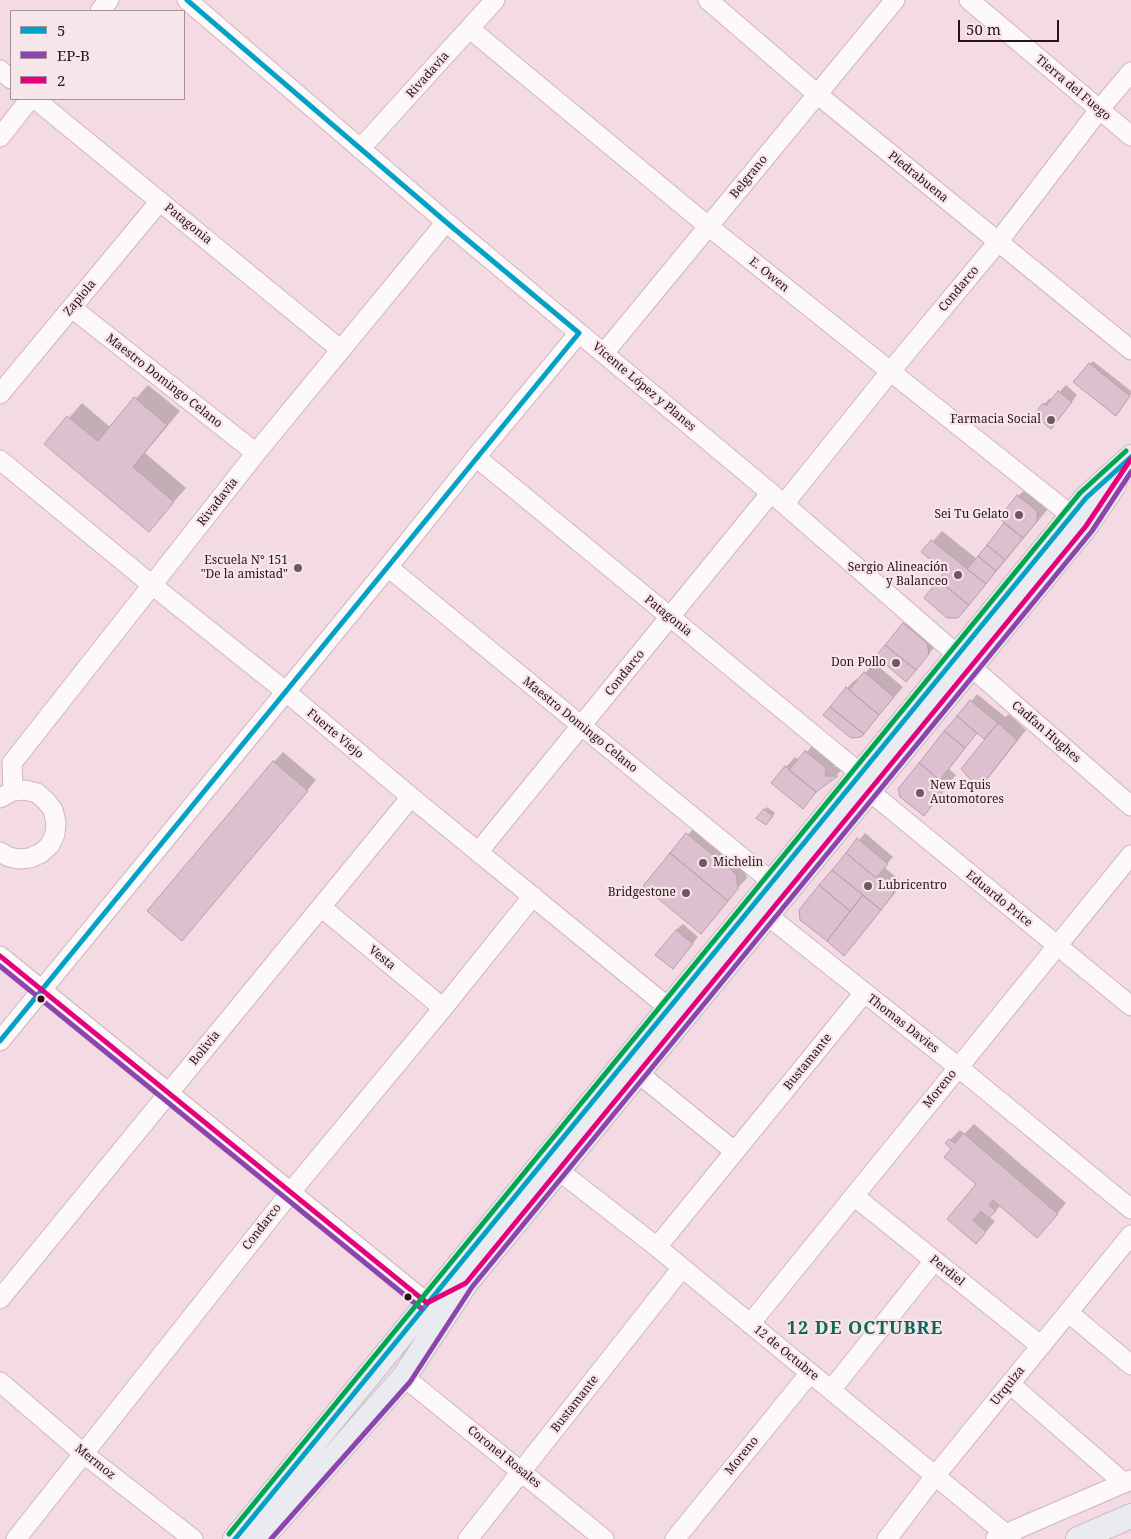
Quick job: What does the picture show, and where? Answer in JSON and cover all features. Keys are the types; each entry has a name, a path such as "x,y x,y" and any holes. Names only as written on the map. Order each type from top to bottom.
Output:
{"main road":[{"path":"261,1539 404,1377 466,1283 768,915 865,782 964,660 1072,516 1096,488 1131,458"},
{"path":"964,660 1086,526 1131,458"},
{"path":"234,1539 772,882 865,782"},
{"path":"427,1303 466,1283"},
{"path":"427,1303 428,1340"},
{"path":"400,1337 404,1377"},
{"path":"366,1379 404,1377"},
{"path":"1078,1539 1131,1516"}],"street":[{"path":"101,10 109,0"},
{"name":"Vicente López y Planes","path":"187,0 446,222 777,499 964,660"},
{"name":"Rivadavia","path":"360,149 495,0"},
{"name":"Piedrabuena","path":"708,0 818,94 1131,350"},
{"name":"Belgrano","path":"604,353 895,0"},
{"name":"Tierra del Fuego","path":"969,0 1131,136"},
{"name":"E. Owen","path":"470,29 708,226 1072,516"},
{"path":"0,70 10,78"},
{"name":"Condarco","path":"479,851 670,618 890,372 998,242 1099,110 1131,72"},
{"path":"0,137 29,100"},
{"name":"Patagonia","path":"36,100 341,350"},
{"name":"Zapiola","path":"0,394 160,201"},
{"name":"Rivadavia","path":"0,852 8,857 19,859 30,858 41,853 50,845 55,834 56,822 53,810 46,800 37,794 25,790 7,794 6,758 152,586 256,453 446,222"},
{"name":"Maestro Domingo Celano","path":"72,308 256,453"},
{"path":"0,1040 579,333"},
{"name":"Patagonia","path":"476,457 865,782"},
{"name":"Fuerte Viejo","path":"0,460 669,1008"},
{"name":"Maestro Domingo Celano","path":"388,567 772,882"},
{"name":"Cadfan Hughes","path":"964,660 1131,806"},
{"name":"Eduardo Price","path":"865,782 1057,946 1131,1006"},
{"name":"Bolivia","path":"0,1299 411,797"},
{"name":"Moreno","path":"750,1324 1131,855"},
{"name":"Condarco","path":"16,1539 290,1193 443,1008 532,896"},
{"name":"Vesta","path":"320,907 443,1008"},
{"name":"Thomas Davies","path":"768,915 1131,1209"},
{"path":"0,956 427,1303"},
{"name":"Bustamante","path":"657,1247 864,993"},
{"path":"638,1073 734,1151"},
{"name":"12 de Octubre","path":"558,1170 657,1247 831,1390 935,1476 1003,1537"},
{"name":"Perdiel","path":"854,1196 1041,1346"},
{"name":"Urquiza","path":"887,1539 935,1476 1131,1235"},
{"path":"831,1390 934,1261"},
{"name":"Bustamante","path":"468,1539 682,1268"},
{"path":"1069,1313 1131,1365"},
{"name":"Moreno","path":"675,1539 810,1373"},
{"name":"Coronel Rosales","path":"404,1377 604,1539"},
{"name":"Mermoz","path":"0,1382 84,1454 193,1539"},
{"path":"1003,1537 1128,1482 1010,1384"}],"building":[{"path":"1089,363 1130,396 1116,416 1073,382"},
{"path":"1058,391 1072,402 1051,429 1034,415 1043,403 1046,406"},
{"path":"134,397 167,425 133,467 174,502 149,532 44,444 67,416 98,441"},
{"name":"Sei Tu Gelato","path":"1017,495 1037,511 1037,521 1023,538 999,518"},
{"path":"1004,523 1023,538 1005,560 987,545"},
{"name":"Sergio Alineación y Balanceo","path":"931,540 986,584 969,605 938,580 945,571 921,552"},
{"path":"987,545 1005,560 996,571 978,556"},
{"path":"978,556 996,571 986,584 967,569"},
{"path":"938,580 969,605 958,618 947,618 924,598"},
{"path":"903,623 927,643 929,654 916,670 885,645"},
{"name":"Don Pollo","path":"885,645 916,670 906,682 876,656"},
{"path":"864,672 894,697 879,715 849,690"},
{"path":"846,687 879,715 864,734 830,707"},
{"path":"970,700 998,723 984,739 957,716"},
{"path":"830,707 864,734 861,737 851,738 823,715"},
{"path":"957,716 977,733 965,748 944,731"},
{"path":"998,723 1017,740 979,789 961,769"},
{"path":"944,731 965,748 940,780 919,763"},
{"path":"805,751 826,768 825,776 838,776 816,792 789,770"},
{"path":"273,761 308,791 182,941 147,911"},
{"name":"New Equis Automotores","path":"919,763 947,786 924,816 900,797 898,789"},
{"path":"785,766 816,792 803,809 771,783"},
{"path":"764,809 773,816 766,825 756,818"},
{"name":"Michelin","path":"686,833 736,874 738,889 728,901 670,853"},
{"path":"857,838 888,864 876,878 846,853"},
{"name":"Bridgestone","path":"670,853 728,901 701,934 643,886"},
{"name":"Lubricentro","path":"846,853 894,893 881,910 832,870"},
{"path":"832,870 863,895 850,911 819,885"},
{"path":"819,885 850,911 827,941 800,920 799,910"},
{"path":"863,895 881,910 844,956 827,941"},
{"path":"676,930 693,944 673,969 655,955"},
{"path":"963,1133 1058,1214 1037,1238 993,1200 989,1205 996,1211 989,1218 981,1211 973,1220 986,1232 976,1244 947,1219 976,1184 944,1157 951,1149 945,1143 949,1139 955,1143"}],"transit line":[{"name":"5","path":"0,1041 579,333 446,222 187,0"},
{"path":"229,1534 1080,493 1126,451"},
{"name":"5","path":"235,1539 1086,498 1131,457"},
{"name":"2","path":"0,956 427,1303 466,1283 1086,526 1131,459"},
{"name":"EP-B","path":"271,1539 410,1382 472,1287 1092,531 1131,472"},
{"name":"EP-B","path":"0,966 422,1309"}],"place":[{"name":"Farmacia Social","path":"1051,420"},
{"name":"Sei Tu Gelato","path":"1019,515"},
{"name":"Escuela N° 151 \"De la amistad\"","path":"298,568"},
{"name":"Sergio Alineación y Balanceo","path":"958,575"},
{"name":"Don Pollo","path":"896,663"},
{"name":"New Equis Automotores","path":"920,793"},
{"name":"Michelin","path":"703,863"},
{"name":"Lubricentro","path":"868,886"},
{"name":"Bridgestone","path":"686,893"}],"district":[{"name":"12 DE OCTUBRE","path":"865,1329"}]}
